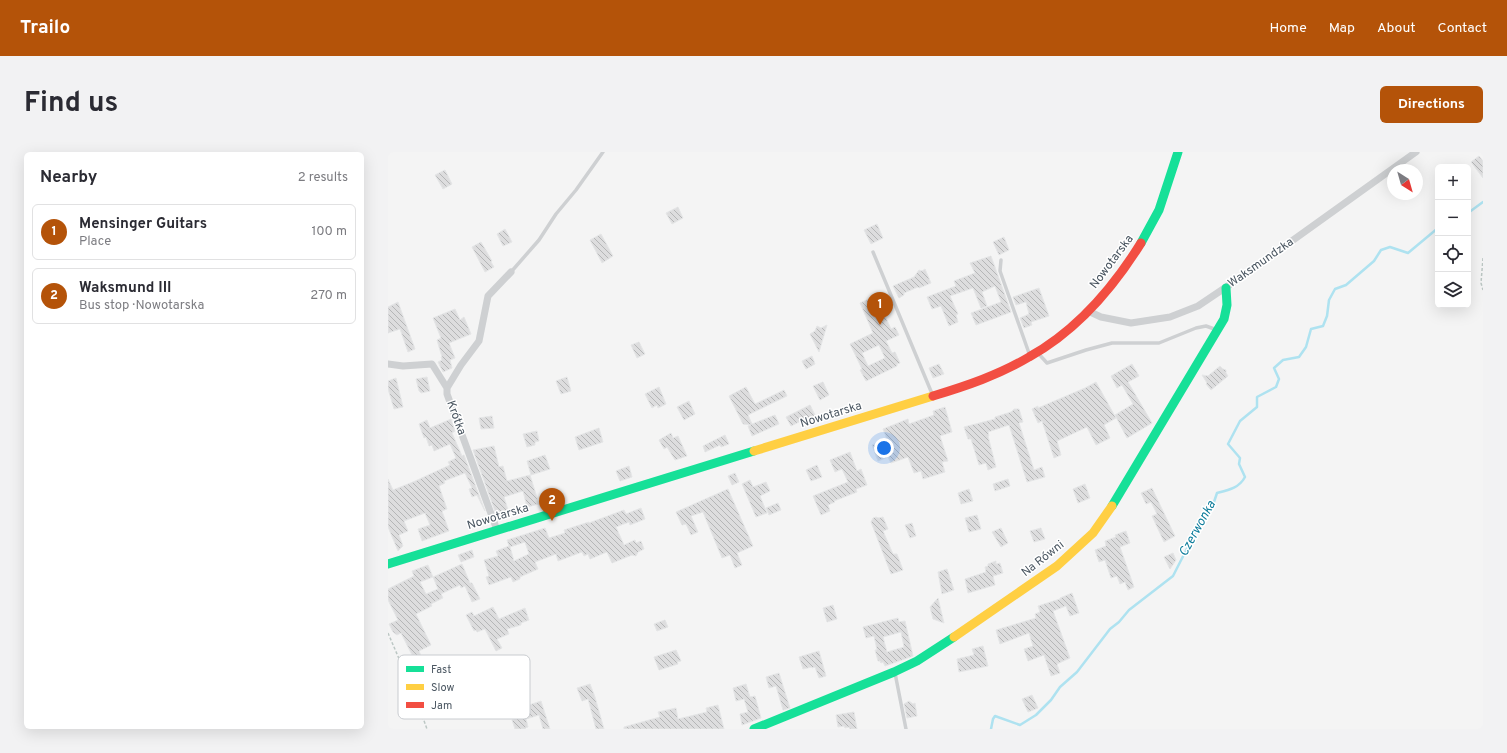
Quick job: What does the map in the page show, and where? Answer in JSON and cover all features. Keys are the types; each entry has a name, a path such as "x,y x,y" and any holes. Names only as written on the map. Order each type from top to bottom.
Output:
{"street":[{"name":"Nowotarska","path":"388,564 983,380 1034,354 1069,328 1088,311 1113,284 1143,241 1155,218 1178,152"},
{"name":"Waksmundzka","path":"1088,311 1101,317 1132,323 1170,317 1198,306 1226,288 1416,152"},
{"name":"Krótka","path":"497,530 447,394 447,388 461,365 479,342 488,296 511,272"},
{"name":"Na Równi","path":"754,729 894,672 917,661 987,615 1057,566 1093,533 1114,504 1224,319 1227,306 1226,288"},
{"path":"388,364 403,366 432,364 447,388"}],"lane":[{"path":"511,272 539,240 556,214 576,190 603,152"},
{"path":"872,252 933,396"},
{"path":"1001,260 1000,271 1034,354 1047,363 1112,343 1159,343 1196,328 1206,326 1218,330"},
{"path":"894,672 906,729"}],"path":[{"path":"1483,258 1481,283 1483,290"},
{"path":"388,633 398,656"},
{"path":"423,719 427,729"}],"building":[{"path":"1479,156 1483,161 1483,178 1471,162"},
{"path":"445,170 452,184 443,189 435,175"},
{"path":"678,207 683,218 672,224 666,213"},
{"path":"877,224 883,238 871,244 864,230"},
{"path":"505,229 512,242 503,246 497,234"},
{"path":"601,234 613,256 602,263 590,240"},
{"path":"1004,237 1009,250 999,255 993,242"},
{"path":"481,242 494,267 485,272 472,247"},
{"path":"991,256 1011,312 976,325 971,313 1001,302 995,286 982,292 987,306 981,308 973,288 950,296 958,314 956,315 958,322 949,326 941,306 932,309 927,297 956,286 954,281 975,273 970,263"},
{"path":"925,269 931,283 904,293 904,295 899,298 893,286 914,277 919,270 922,271"},
{"path":"1039,288 1049,316 1031,322 1032,325 1024,328 1020,318 1029,314 1026,302 1016,305 1013,297"},
{"path":"880,294 884,301 882,302 883,304 880,305 891,329 895,327 899,335 886,341 892,353 895,352 900,363 897,364 897,366 866,381 850,344 873,333 860,303","holes":["879,345 885,358 868,366 862,353"]},
{"path":"398,302 415,349 408,352 400,329 388,333 388,307"},
{"path":"455,309 460,320 464,317 471,334 449,343 455,358 450,360 452,368 443,372 438,362 442,360 442,357 437,340 441,338 433,318"},
{"path":"827,325 819,352 810,334 815,331 817,326 821,328"},
{"path":"639,342 645,354 637,358 631,345"},
{"path":"812,356 815,364 806,369 802,361"},
{"path":"939,364 944,374 933,378 929,368"},
{"path":"1132,364 1139,376 1128,382 1152,423 1127,438 1115,415 1133,404 1122,385 1117,388 1111,376"},
{"path":"1220,366 1226,370 1228,376 1211,390 1206,384 1207,383 1202,375 1208,376"},
{"path":"427,377 430,391 421,393 419,391 416,379"},
{"path":"567,377 571,391 561,394 556,381"},
{"path":"396,378 403,407 394,409 388,389 388,381"},
{"path":"823,382 829,395 820,400 813,386"},
{"path":"1096,382 1116,418 1104,425 1110,438 1096,445 1087,427 1057,441 1061,455 1054,458 1042,421 1038,423 1032,409 1038,406 1038,408"},
{"path":"659,387 666,404 658,408 657,405 652,408 645,394"},
{"path":"746,387 755,404 784,390 787,396 748,415 752,424 775,415 779,424 752,436 748,426 751,425 743,424 729,396"},
{"path":"689,401 695,414 684,420 677,407"},
{"path":"810,405 816,417 808,420 807,418 791,426 786,417"},
{"path":"945,407 952,432 940,436 948,461 942,462 945,472 923,479 921,471 914,473 908,457 891,463 888,457 878,461 872,445 887,439 883,429 908,419 909,424 934,415 933,411"},
{"path":"1014,409 1019,409 1023,422 1019,423 1034,470 1042,467 1045,477 1027,482 1009,425 988,432 996,467 988,470 986,463 979,465 971,439 968,439 964,427 995,419 995,417 1011,412"},
{"path":"492,416 494,428 481,429 479,418"},
{"path":"451,419 455,431 452,433 462,456 464,455 485,511 477,495 472,497 469,489 472,488 465,473 444,481 445,483 439,486 447,509 442,511 449,531 422,541 418,529 430,525 425,513 404,521 408,531 399,535 403,546 398,551 388,527 388,479 393,490 450,465 448,462 456,458 450,444 434,451 432,445 429,446 426,437 424,438 419,424 427,420 430,428"},
{"path":"599,428 603,442 579,450 575,437"},
{"path":"537,431 539,441 535,442 535,445 527,447 523,434"},
{"path":"671,433 673,438 678,436 687,456 675,460 667,447 664,449 659,440"},
{"path":"725,435 729,444 721,447 720,445 705,452 703,446"},
{"path":"494,446 499,467 503,466 507,481 530,475 539,504 527,507 523,491 504,497 509,513 497,517 473,450"},
{"path":"850,452 857,471 861,469 867,485 856,489 857,492 834,501 835,502 828,505 830,511 821,515 813,496 848,482 842,469 835,472 830,460"},
{"path":"545,455 550,469 531,475 527,461"},
{"path":"817,465 822,477 811,481 806,470"},
{"path":"629,466 632,477 620,481 616,471"},
{"path":"735,473 739,482 732,485 728,476"},
{"path":"1008,479 1010,486 995,491 993,484"},
{"path":"750,480 753,487 766,482 770,491 760,496 767,513 756,517 742,484"},
{"path":"1085,484 1090,498 1078,503 1073,489"},
{"path":"1152,488 1175,536 1164,542 1152,516 1157,514 1151,502 1146,504 1141,493"},
{"path":"728,489 753,546 737,553 742,565 735,568 730,555 722,558 703,512 691,516 698,532 691,535 686,524 682,525 676,512"},
{"path":"969,489 973,501 961,504 958,493"},
{"path":"778,503 781,510 769,515 766,508"},
{"path":"641,508 645,519 630,525 629,522 616,527 624,545 635,540 636,543 641,541 644,549 638,552 636,556 632,555 612,563 607,552 590,559 588,554 584,556 582,552 558,561 556,554 535,562 538,569 520,577 520,579 513,582 511,577 489,585 486,577 489,576 484,560 498,556 496,551 509,546 507,540 545,528 549,538 565,533 564,530 589,523 624,510 626,514","holes":["525,542 529,554 514,561 510,547"]},
{"path":"977,515 981,529 969,532 965,518"},
{"path":"883,517 888,529 883,531 893,554 897,554 903,570 891,574 871,522 873,518"},
{"path":"912,523 916,536 910,538 905,525"},
{"path":"1001,528 1008,543 1001,547 992,532"},
{"path":"1041,528 1045,539 1034,542 1030,531"},
{"path":"1126,531 1130,543 1120,547 1134,587 1128,590 1125,582 1120,584 1117,576 1111,578 1105,560 1099,562 1095,550 1106,546 1105,541"},
{"path":"472,550 474,557 461,562 458,555"},
{"path":"1173,553 1176,560 1170,569 1164,557"},
{"path":"996,561 996,564 1000,563 1003,573 993,576 995,585 968,593 965,579 986,572 985,567"},
{"path":"462,564 470,583 472,583 480,599 472,602 465,586 461,588 460,585 441,594 443,598 431,604 432,606 416,614 431,645 419,651 421,655 412,655 401,633 397,635 393,632 389,624 398,620 388,600 388,589 414,576 412,571 428,565 433,577","holes":["433,577 438,589 426,594 420,582"]},
{"path":"947,569 954,590 942,594 938,572"},
{"path":"1072,593 1079,613 1070,616 1066,606 1053,611 1070,658 1057,664 1060,673 1051,676 1044,655 1028,661 1024,649 1033,646 1029,633 1000,644 996,630 1036,618 1035,614 1040,612 1038,606 1060,599"},
{"path":"938,598 944,623 933,619 930,607"},
{"path":"833,605 837,619 827,622 823,608"},
{"path":"493,607 499,619 525,608 529,620 521,623 521,625 507,629 509,634 497,639 502,648 496,651 485,629 477,632 476,630 474,631 466,615 472,612 474,616"},
{"path":"898,618 899,622 905,621 913,656 885,666 883,662 881,663 878,661 875,650 877,650 874,636 866,638 863,627","holes":["901,632 904,647 887,652 883,637"]},
{"path":"665,620 668,627 657,631 654,624"},
{"path":"983,646 988,666 959,672 957,659 974,655 972,649"},
{"path":"676,650 681,661 677,662 678,664 659,670 654,657"},
{"path":"819,651 826,676 819,678 815,667 803,669 799,657"},
{"path":"779,673 790,708 783,710 776,686 769,688 766,677"},
{"path":"590,684 604,729 596,729 588,699 582,701 577,688"},
{"path":"746,684 750,697 755,696 761,718 742,725 740,714 748,712 744,699 736,701 733,688"},
{"path":"1032,695 1038,708 1028,712 1022,699"},
{"path":"541,701 550,729 543,729 539,715 530,718 530,705"},
{"path":"909,701 913,704 915,703 917,716 907,718 904,704"},
{"path":"718,705 724,729 624,729 624,727 660,717 658,712 676,708 678,719 707,712 706,708"},
{"path":"854,712 857,729 850,729 849,727 845,728 844,726 838,727 836,715"},
{"path":"526,719 528,727 525,728 526,729 515,729 512,720"}],"waterway":[{"name":"Czerwonka","path":"1471,211 1483,202"},
{"name":"Czerwonka","path":"991,729 995,716 1020,725 1036,715 1051,700 1060,687 1077,672 1110,629 1119,622 1129,610 1173,576 1201,521 1212,508 1217,493 1230,490 1240,484 1245,477 1239,464 1240,458 1228,444 1240,421 1257,407 1257,397 1276,387 1279,379 1274,368 1283,360 1299,357 1306,347 1311,329 1323,326 1327,316 1329,300 1335,289 1346,285 1374,261 1381,250 1390,247 1408,253 1435,230"}],"traffic: fast":[{"path":"1141,243 1159,210 1178,152"},
{"path":"1112,506 1224,319 1227,305 1226,288"},
{"path":"388,564 754,451"},
{"path":"754,729 894,672 917,661 954,637"}],"traffic: slow":[{"path":"754,451 933,396"},
{"path":"954,637 1057,566 1093,533 1112,506"}],"traffic: jam":[{"path":"933,396 994,375 1029,357 1062,335 1106,292 1141,243"}],"place":[{"name":"Mensinger Guitars","path":"880,325"},
{"name":"Waksmund III","path":"552,521"}]}
